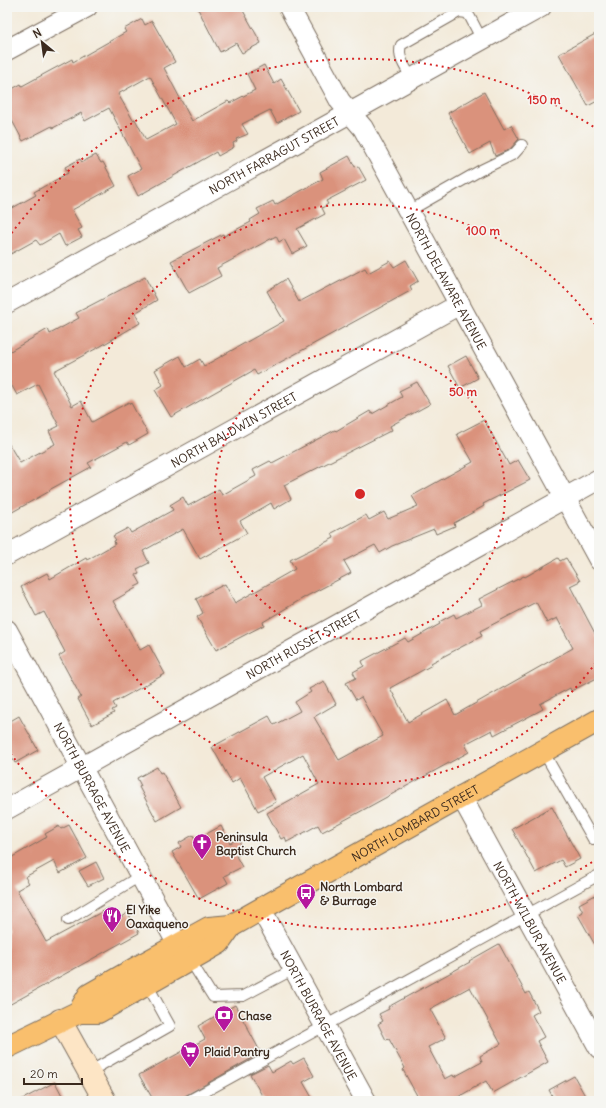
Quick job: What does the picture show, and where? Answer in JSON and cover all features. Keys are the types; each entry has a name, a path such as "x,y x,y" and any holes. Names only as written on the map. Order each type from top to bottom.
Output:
{"main road":[{"name":"NORTH LOMBARD STREET","path":"7,1047 79,1012 98,1012 147,984 209,928 232,926 461,796 599,720"},
{"name":"NORTH LOMBARD STREET","path":"79,1012 89,995 184,952"}],"street":[{"path":"7,50 87,7"},
{"name":"NORTH DELAWARE AVENUE","path":"289,7 340,101 363,128 599,560"},
{"name":"NORTH FARRAGUT STREET","path":"7,303 351,114 541,7"},
{"name":"NORTH BALDWIN STREET","path":"7,555 460,304"},
{"name":"NORTH RUSSET STREET","path":"7,809 599,479"},
{"name":"NORTH BURRAGE AVENUE","path":"7,630 140,876 184,952"},
{"name":"NORTH WILBUR AVENUE","path":"461,796 599,1048"},
{"name":"NORTH BURRAGE AVENUE","path":"261,909 366,1101"},
{"path":"60,1020 104,1101"}],"lane":[{"path":"412,79 399,57 401,45 459,12 466,13 470,17 482,40"},
{"path":"409,211 482,170 514,154 522,145"},
{"path":"543,751 593,839"},
{"path":"188,1101 599,875"},
{"path":"68,920 140,876"},
{"path":"184,952 213,997 243,996 294,969"},
{"path":"89,1072 170,1026 147,984"}],"building":[{"path":"197,7 241,7 261,43 242,53 236,43 220,52"},
{"path":"142,19 145,25 152,21 175,62 164,68 192,121 228,101 230,103 255,90 247,74 264,65 274,84 281,79 299,111 277,123 270,110 242,124 248,134 236,139 237,141 233,143 234,147 218,156 216,152 138,196 128,176 141,169 109,108 85,121 81,113 53,128 52,126 23,141 7,111 7,92 21,84 22,86 72,59 73,62 126,32 124,29","holes":["150,76 176,124 146,140 135,119 133,120 118,94"]},
{"path":"599,32 599,100 588,106 559,54"},
{"path":"484,92 504,129 511,125 519,139 510,149 495,156 490,143 470,154 448,113"},
{"path":"96,155 101,163 103,162 116,186 72,210 82,228 78,230 82,237 65,246 59,234 40,245 36,240 7,256 7,211 36,195 34,192 68,173 65,167 80,159 82,162"},
{"path":"349,156 355,167 358,166 366,180 326,201 328,204 322,208 325,214 297,229 307,246 292,254 284,239 279,242 276,236 217,268 221,276 189,293 171,261 223,234 224,236 251,222 250,220 260,214 257,209 273,201 275,205 323,179 320,172"},
{"path":"406,260 418,281 410,286 412,290 257,375 254,370 171,417 155,390 163,385 155,370 180,356 186,367 200,359 204,366 284,321 267,291 286,279 299,302 365,268 368,273 390,261 394,267"},
{"path":"145,277 157,300 135,313 140,323 54,371 72,406 81,401 92,422 129,402 130,404 131,403 148,434 129,445 127,442 88,463 91,467 7,515 7,441 20,463 55,444 49,431 59,426 38,384 17,395 7,377 7,353 48,329 50,334 79,318 76,313"},
{"path":"466,356 478,378 460,388 448,366"},
{"path":"417,382 430,404 390,426 392,430 284,485 291,499 274,509 271,503 240,521 247,533 200,559 183,529 143,551 149,563 137,569 139,574 136,575 141,584 113,601 140,650 149,645 165,674 113,703 116,708 112,710 114,713 92,725 78,699 81,697 59,656 65,652 44,612 36,616 21,587 47,573 50,579 86,558 87,560 115,544 114,541 116,540 113,536 128,528 131,533 173,510 170,505 183,497 188,506 219,489 222,495 256,476 253,470 270,461 272,463 335,430 336,431 370,411 372,414 402,397 399,391"},
{"path":"484,420 509,465 518,460 530,480 483,504 484,506 454,523 455,526 436,534 434,529 392,546 380,553 375,545 344,561 351,573 305,597 263,622 264,625 216,650 197,617 203,613 196,599 225,584 235,603 295,569 290,560 334,538 332,533 366,515 369,520 384,512 388,519 418,506 412,496 473,462 457,434"},
{"path":"558,558 560,561 566,558 580,581 570,586 599,641 599,677 571,691 570,688 540,704 543,709 494,735 492,730 465,744 469,752 322,832 318,825 287,842 285,837 281,839 267,813 319,784 303,754 262,777 276,802 258,811 240,778 232,783 212,747 269,716 274,725 300,711 295,702 311,692 309,689 324,681 336,704 314,717 339,760 383,736 361,697 356,700 346,683 356,678 353,672 364,666 362,661 405,638 408,642 440,624 439,622 454,614 456,618 482,605 479,599 524,576 525,577","holes":["536,602 547,623 557,618 573,648 455,715 447,700 408,722 390,688 432,665 431,663 482,636 480,631"]},
{"path":"19,716 38,750 15,763 7,749 7,723"},
{"path":"157,767 160,773 162,772 181,807 157,821 139,787 141,786 137,778"},
{"path":"552,807 580,859 565,867 561,860 536,873 512,829"},
{"path":"69,825 87,858 60,873 54,861 25,877 29,883 17,890 46,942 109,908 115,920 128,913 139,933 7,1006 7,860 47,837 45,834 59,826 61,829"},
{"name":"Peninsula Baptist Church","path":"221,826 230,843 238,839 245,852 236,856 242,867 224,876 228,883 199,899 172,852 181,847 179,843 193,835 195,840"},
{"path":"96,862 104,878 88,886 79,871"},
{"path":"599,893 599,952 578,915 583,912 579,904"},
{"path":"499,944 526,994 529,992 539,1011 532,1015 544,1037 537,1041 548,1062 493,1093 486,1081 451,1101 420,1101 403,1070 405,1068 389,1039 386,1040 378,1024 383,1021 379,1014 389,1009 388,1007 470,962 469,961","holes":["470,987 501,1044 480,1056 482,1062 454,1077 453,1075 445,1079 428,1047 446,1038 430,1009"]},
{"path":"235,1005 261,1053 176,1101 154,1101 139,1075 205,1039 198,1026"},
{"path":"304,1058 314,1076 303,1082 314,1101 265,1101 250,1074 268,1065 272,1072 291,1061 293,1064"},
{"path":"574,1076 588,1101 555,1101 549,1090"},
{"path":"55,1082 65,1101 19,1101"}],"place":[{"name":"Peninsula Baptist Church","path":"202,860"},
{"name":"North Lombard & Burrage","path":"306,910"},
{"name":"El Yike Oaxaqueno","path":"112,933"},
{"name":"Chase","path":"224,1032"},
{"name":"Plaid Pantry","path":"190,1068"}]}
